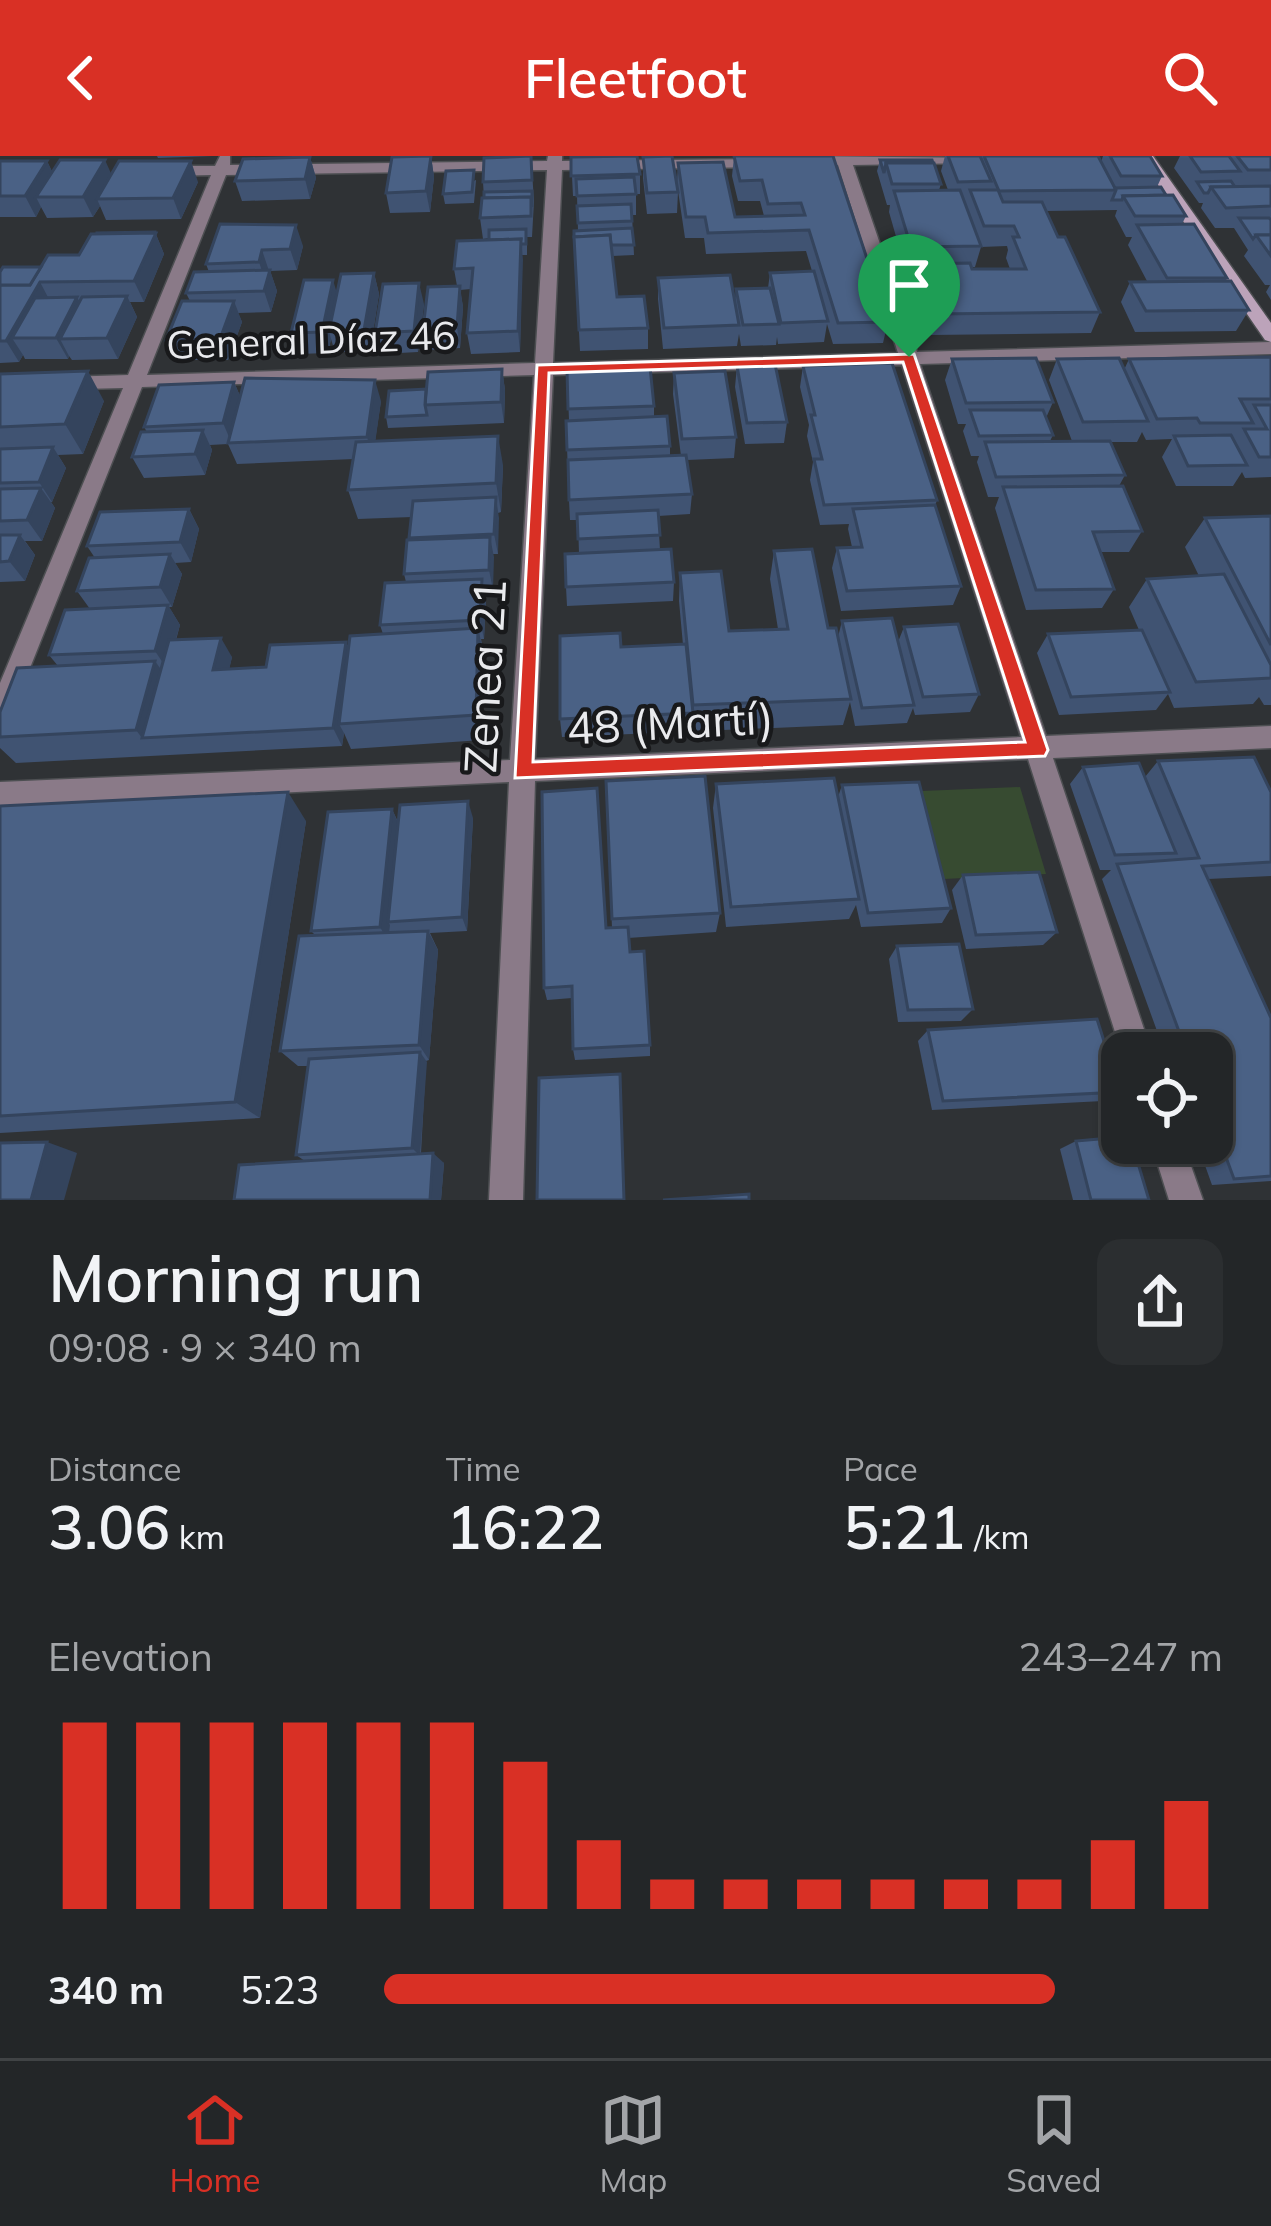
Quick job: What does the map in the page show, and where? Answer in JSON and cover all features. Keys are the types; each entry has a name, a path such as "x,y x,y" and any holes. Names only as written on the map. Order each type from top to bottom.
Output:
{"street":[{"path":"1145,156 1271,336"},
{"path":"844,158 1130,1032"},
{"path":"154,171 223,163 998,158"},
{"name":"Zenea 21","path":"506,1200 522,772 555,160"},
{"path":"0,713 223,163"},
{"name":"General Díaz 46","path":"0,385 1271,347"},
{"name":"48 (Martí)","path":"0,794 1271,736"},
{"path":"1174,1164 1186,1200"}],"green space":[{"path":"1020,787 1046,874 944,879 922,791"}],"building":[{"path":"431,156 426,191 386,193 392,157"},
{"path":"531,156 532,180 483,182 484,158"},
{"path":"637,156 640,174 571,176 571,157"},
{"path":"672,156 678,192 647,193 643,157"},
{"path":"734,156 833,156 888,322 838,323 809,230 708,233 705,217 686,217 678,163 723,162 735,217 805,215 801,203 768,204 762,180 740,181"},
{"path":"948,156 980,156 991,181 958,182"},
{"path":"984,156 1098,156 1116,190 999,191"},
{"path":"1110,156 1150,156 1162,176 1121,176"},
{"path":"1190,156 1229,156 1240,171 1201,172"},
{"path":"1237,156 1271,156 1271,170 1248,170"},
{"path":"310,157 305,179 235,181 243,159"},
{"path":"60,160 105,160 83,197 36,197"},
{"path":"880,160 933,163 886,163 884,173"},
{"path":"0,161 47,161 25,196 0,196"},
{"path":"119,161 191,161 173,198 97,199"},
{"path":"886,163 934,163 941,184 892,184"},
{"path":"474,170 472,192 443,194 446,171"},
{"path":"634,177 636,194 577,196 576,179"},
{"path":"1231,181 1235,187 1211,187 1208,193 1197,182"},
{"path":"1271,186 1271,206 1226,208 1211,187"},
{"path":"1161,187 1166,195 1112,200 1115,188"},
{"path":"960,190 981,246 911,247 894,191"},
{"path":"970,190 998,190 1003,202 1042,202 1058,237 1065,237 1100,312 936,314 920,264 1026,269 1013,237 1019,237 1014,226 984,226"},
{"path":"532,191 532,207 531,197 484,198 484,192"},
{"path":"1173,195 1186,216 1135,216 1123,196"},
{"path":"531,197 531,216 480,218 482,198"},
{"path":"631,204 632,221 578,223 577,206"},
{"path":"1239,218 1269,218 1271,235 1253,239"},
{"path":"220,224 296,225 290,249 262,250 259,262 206,264"},
{"path":"1194,224 1227,278 1167,278 1137,225"},
{"path":"632,228 634,245 611,245 610,235 574,237 574,231"},
{"path":"526,229 526,244 520,244 521,239 489,240 489,230"},
{"path":"156,233 134,281 40,282 6,341 0,341 0,285 30,285 48,255 79,255 91,234"},
{"path":"610,235 617,297 644,296 648,328 579,330 574,237"},
{"path":"1256,235 1271,235 1271,256"},
{"path":"521,239 518,331 467,333 473,268 454,269 457,241"},
{"path":"3,267 41,267 30,285 0,285"},
{"path":"270,270 264,291 186,293 194,272"},
{"path":"814,271 828,321 781,323 770,273"},
{"path":"374,273 364,330 329,331 341,274"},
{"path":"730,275 739,325 664,328 658,278"},
{"path":"304,280 333,280 322,332 291,333"},
{"path":"1231,281 1249,310 1146,311 1130,282"},
{"path":"419,283 414,331 375,333 383,284"},
{"path":"460,286 457,327 423,329 428,287"},
{"path":"770,288 779,324 743,325 736,289"},
{"path":"127,296 107,338 60,339 82,297"},
{"path":"77,297 56,338 12,338 35,298"},
{"path":"182,301 234,301 220,339 166,340"},
{"path":"1271,357 1271,399 1240,399 1253,423 1157,419 1129,359"},
{"path":"1036,358 1053,402 966,403 952,359"},
{"path":"1119,358 1148,421 1083,422 1057,359"},
{"path":"892,363 937,500 824,505 814,459 822,459 803,366"},
{"path":"775,364 787,422 747,423 737,366"},
{"path":"650,367 654,406 568,409 567,370"},
{"path":"502,369 501,402 425,405 428,372"},
{"path":"88,371 65,424 0,427 0,374"},
{"path":"725,371 736,437 682,439 674,373"},
{"path":"245,378 375,380 367,437 228,443"},
{"path":"234,382 223,423 144,427 159,385"},
{"path":"426,389 427,415 386,417 389,391"},
{"path":"1254,405 1271,405 1271,457 1259,457 1244,429 1267,429"},
{"path":"970,410 1043,410 1053,435 979,436"},
{"path":"667,416 670,446 567,450 566,421"},
{"path":"203,430 195,454 132,457 141,432"},
{"path":"1231,435 1247,465 1188,466 1174,436"},
{"path":"498,436 496,483 348,490 356,442"},
{"path":"1110,441 1125,475 996,477 985,442"},
{"path":"53,447 39,482 0,483 0,449"},
{"path":"686,455 692,494 569,500 568,460"},
{"path":"1123,486 1142,531 1093,532 1114,589 1036,590 1003,487"},
{"path":"41,488 27,520 0,521 0,489"},
{"path":"496,497 494,534 409,538 413,501"},
{"path":"935,505 961,586 847,591 837,548 862,547 853,509"},
{"path":"189,509 180,542 87,546 100,512"},
{"path":"658,510 660,535 578,539 577,514"},
{"path":"1271,516 1271,645 1205,518"},
{"path":"0,535 20,535 9,561 0,562"},
{"path":"490,537 489,570 404,574 407,540"},
{"path":"671,549 674,582 566,587 565,554"},
{"path":"812,549 828,628 836,628 851,699 693,705 680,573 721,571 729,631 788,629 774,551"},
{"path":"170,554 160,587 77,591 89,558"},
{"path":"1224,574 1271,665 1271,678 1196,682 1147,579"},
{"path":"482,579 480,620 380,625 385,583"},
{"path":"168,605 155,651 49,655 65,610"},
{"path":"892,618 914,705 862,708 842,621"},
{"path":"958,624 979,694 923,697 904,627"},
{"path":"478,628 476,715 339,724 350,636"},
{"path":"1142,630 1170,692 1071,697 1048,634"},
{"path":"620,633 621,647 686,644 693,713 560,719 560,636"},
{"path":"221,638 213,670 266,667 270,645 346,642 333,728 142,738 169,640"},
{"path":"155,661 136,730 0,737 0,712 17,668"},
{"path":"1254,757 1271,792 1271,862 1202,866 1271,1018 1271,1176 1234,1179 1228,1164 1233,1164 1233,1032 1179,1032 1117,864 1199,858 1158,761"},
{"path":"1139,763 1176,853 1115,855 1083,767"},
{"path":"705,776 720,913 612,919 606,781"},
{"path":"834,778 859,899 731,907 716,784"},
{"path":"919,782 951,908 868,913 842,785"},
{"path":"597,788 606,928 628,927 630,952 644,951 650,1045 573,1049 572,986 544,988 542,792"},
{"path":"288,792 235,1102 0,1116 0,806"},
{"path":"468,801 462,917 388,922 400,805"},
{"path":"392,809 380,927 311,931 328,812"},
{"path":"1039,872 1057,932 976,935 963,875"},
{"path":"428,931 419,1045 280,1051 299,936"},
{"path":"959,944 973,1009 908,1010 897,946"},
{"path":"1097,1019 1101,1093 943,1101 928,1030"},
{"path":"420,1052 412,1148 296,1155 309,1059"},
{"path":"620,1074 624,1200 537,1200 539,1078"},
{"path":"1101,1139 1101,1164 1138,1164 1149,1200 1091,1200 1076,1141"},
{"path":"47,1142 31,1200 0,1200 0,1143"},
{"path":"433,1153 430,1200 234,1200 239,1165"},
{"path":"749,1194 749,1200 663,1200"}],"route":[{"path":"909,357 1038,750 522,772 542,369 909,357"}]}
